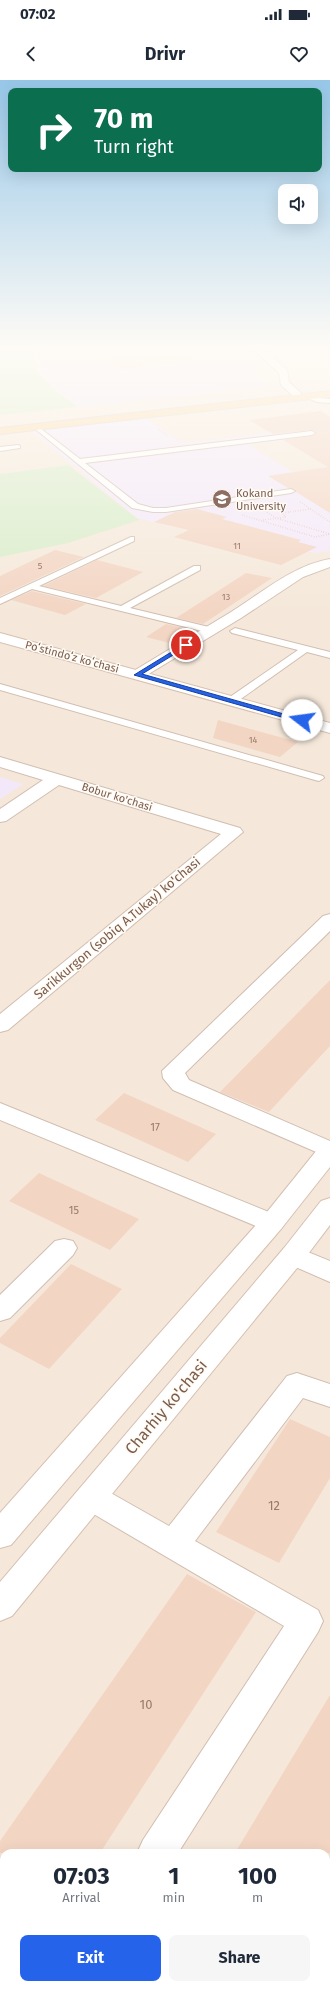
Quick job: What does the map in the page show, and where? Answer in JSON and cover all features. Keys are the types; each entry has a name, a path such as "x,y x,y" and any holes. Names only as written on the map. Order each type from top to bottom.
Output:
{"street":[{"path":"137,675 251,606 304,570 317,564 330,563"},
{"name":"Poʻstindoʻz koʻchasi","path":"0,637 330,728"},
{"name":"Bobur ko'chasi","path":"0,762 234,832"},
{"path":"0,817 56,779"},
{"name":"Sarikkurgon (sobiq A.Tukay) ko'chasi","path":"0,1025 234,832"},
{"path":"0,1535 272,1223 330,1150 181,1086 174,1078 173,1071 330,920"},
{"path":"0,1111 272,1223"},
{"name":"Charhiy ko'chasi","path":"0,1606 293,1255 330,1207"},
{"path":"0,1311 64,1248"},
{"path":"293,1255 330,1272"},
{"path":"173,1545 297,1384 330,1396"},
{"path":"91,1497 306,1621 159,1849"}],"lane":[{"path":"48,436 135,506 143,509 166,510 249,500 291,492"},
{"path":"80,461 286,436"},
{"path":"0,449 18,447"},
{"path":"0,601 131,539"},
{"path":"121,609 198,568"},
{"path":"30,586 210,630"},
{"path":"235,632 330,655"},
{"path":"231,701 305,649"},
{"path":"0,687 319,778"}],"path":[{"path":"168,436 186,448"},
{"path":"249,500 276,518 330,534 315,537 242,515 228,505 249,500"},
{"path":"292,508 297,511"},
{"path":"261,521 286,517 282,513 311,509"}],"shaded area":[{"path":"0,436 330,436 330,1849 0,1849"},
{"name":"Kokand University","path":"37,436 172,436 181,442 195,442 242,436 318,436 249,445 306,480 330,476 330,551 314,553 192,519 175,527 137,518"},
{"path":"0,777 23,784 0,799"}],"green space":[{"path":"68,465 139,520 68,543 0,557 0,474"}],"building":[{"path":"311,436 330,436 330,513 296,492 296,490 288,488 268,476 328,467 283,440"},
{"path":"197,509 227,517 222,519 301,540 298,542 317,547 281,565 174,537 189,530 154,522 175,512"},
{"path":"55,550 84,557 0,596 0,576"},
{"path":"97,560 143,572 96,598 43,586"},
{"path":"246,573 272,578 203,624 176,618"},
{"path":"32,591 86,604 65,615 11,600"},
{"path":"166,624 193,630 173,644 146,637"},
{"path":"218,720 298,742 280,757 213,738"},
{"path":"330,980 330,1046 269,1112 220,1092"},
{"path":"124,1093 216,1134 188,1162 95,1120"},
{"path":"39,1173 139,1219 110,1250 9,1201"},
{"path":"71,1264 122,1289 49,1369 0,1343 0,1338"},
{"path":"290,1419 330,1437 330,1478 279,1563 216,1532"},
{"path":"187,1574 256,1612 103,1849 0,1849 0,1841"},
{"path":"330,1695 330,1849 237,1849"}],"place":[{"name":"Kokand University","path":"222,499"}],"route":[{"path":"186,645 137,675 302,720"}]}
